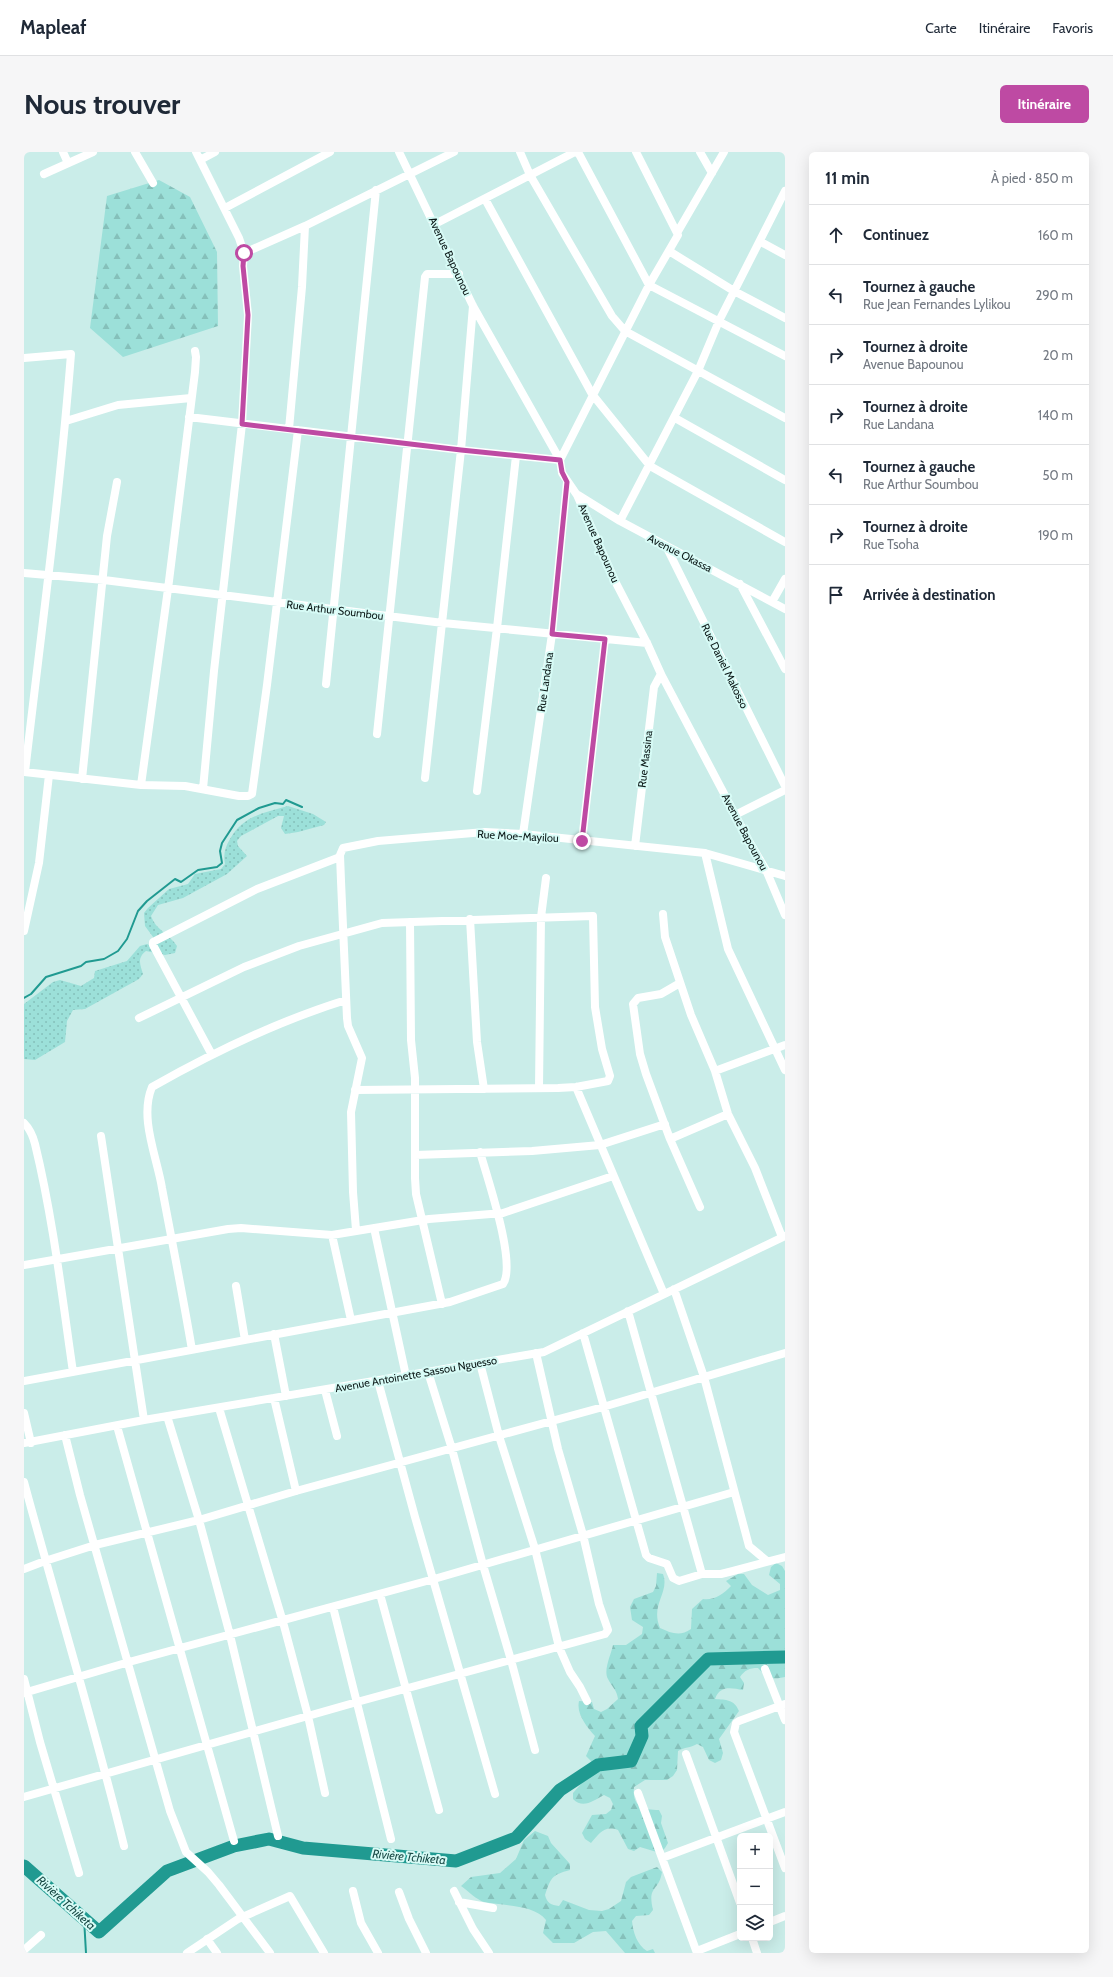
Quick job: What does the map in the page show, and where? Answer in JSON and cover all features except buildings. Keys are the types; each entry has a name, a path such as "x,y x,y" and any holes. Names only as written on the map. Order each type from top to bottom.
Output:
{"street":[{"path":"63,152 68,163"},
{"path":"44,174 93,152"},
{"path":"135,152 153,183"},
{"path":"203,789 222,596 242,424 248,315 243,266 244,253 225,208 198,156 215,152"},
{"path":"225,208 330,152"},
{"name":"Avenue Bapounou","path":"399,152 411,173 473,306 560,460 562,472 567,482 577,495 616,583 661,674 735,815 766,870 785,915"},
{"path":"244,253 305,226 454,152"},
{"path":"520,152 530,175 612,316 625,331 785,418"},
{"path":"435,224 576,152 579,154 649,285 719,320 785,356"},
{"path":"636,152 677,233"},
{"path":"700,152 712,173"},
{"path":"189,418 352,436 407,444 560,460 592,394 649,285 724,152"},
{"path":"326,684 335,610 376,190"},
{"path":"620,521 675,418 698,371 719,320 761,242 785,193"},
{"path":"485,199 592,394 650,466 785,542"},
{"path":"289,429 302,286 305,226"},
{"path":"761,242 785,255"},
{"path":"669,251 734,290 785,318"},
{"path":"377,734 425,277 426,274 431,273 459,274"},
{"path":"425,778 461,450 473,306"},
{"path":"140,785 168,589 196,357 195,351"},
{"path":"24,358 71,354 66,421 25,772 140,785 172,785 248,796 253,790 278,603 298,430"},
{"path":"66,421 118,405 191,398"},
{"path":"675,418 785,480"},
{"path":"477,791 516,456"},
{"path":"82,778 104,580 107,536 117,482"},
{"name":"Rue Landana","path":"523,834 552,634 567,482"},
{"name":"Avenue Okassa","path":"577,495 620,521 739,583 785,609"},
{"name":"Rue Daniel Makosso","path":"666,546 785,786"},
{"name":"Rue Arthur Soumbou","path":"24,574 104,580 443,623 647,643"},
{"path":"772,602 785,579"},
{"path":"739,583 785,669"},
{"path":"582,841 605,639"},
{"name":"Rue Massina","path":"635,846 654,686 661,674"},
{"path":"24,930 39,862 49,775"},
{"path":"735,815 785,790"},
{"name":"Rue Moe-Mayilou","path":"340,857 344,848 378,841 485,832 523,834 705,853 785,876"},
{"path":"705,853 728,949 785,1070"},
{"path":"212,1055 183,997 153,945 153,942 257,889 340,857 348,1026 362,1058 351,1112 351,1148 356,1230"},
{"path":"539,1088 541,917 546,878"},
{"path":"664,914 665,937 691,1015 715,1071 728,1114 755,1168 783,1237"},
{"path":"139,1018 244,967 299,946 344,932 382,923 593,916 595,1007 602,1049 610,1076 608,1081 576,1087 356,1090"},
{"path":"470,920 477,1042 484,1089"},
{"path":"410,922 411,1040 415,1090 416,1194 442,1304"},
{"path":"680,983 661,994 638,998 633,1004 640,1054 670,1139 700,1207"},
{"path":"192,1350 159,1169 149,1132 148,1095 152,1087 212,1055 303,1013 346,1000"},
{"path":"715,1071 785,1045"},
{"path":"576,1087 664,1294"},
{"path":"670,1139 728,1114"},
{"path":"24,1123 29,1128 35,1143 56,1260 73,1372"},
{"path":"415,1155 532,1151 600,1145 665,1124"},
{"path":"101,1136 144,1420"},
{"path":"24,1381 442,1304 484,1292 503,1284 506,1280 503,1236 498,1213 480,1152"},
{"path":"24,1265 241,1228 332,1235 422,1220 498,1213 568,1192 613,1176"},
{"path":"374,1228 406,1376"},
{"path":"332,1235 351,1320"},
{"name":"Avenue Antoinette Sassou Nguesso","path":"27,1443 144,1420 540,1352 583,1333 783,1237"},
{"path":"236,1286 245,1340"},
{"path":"674,1289 704,1377 749,1546 767,1561"},
{"path":"628,1311 702,1574"},
{"path":"583,1333 646,1555 649,1558 667,1564 676,1581 702,1574 721,1574 785,1557"},
{"path":"274,1334 286,1396"},
{"path":"24,1796 407,1688 599,1637 605,1634 608,1630 599,1604 583,1535 558,1449 540,1352"},
{"path":"24,1569 95,1545 147,1534 249,1506 296,1491 500,1436 603,1407 785,1352"},
{"path":"480,1363 500,1436 535,1549 559,1647 570,1672 587,1701"},
{"path":"428,1372 452,1449 535,1750"},
{"path":"378,1381 400,1463 462,1673 495,1794"},
{"path":"324,1390 337,1436"},
{"path":"274,1398 296,1491"},
{"path":"219,1408 283,1622 308,1716 325,1793"},
{"path":"24,1413 27,1443"},
{"path":"167,1416 199,1520 230,1635 278,1836"},
{"path":"117,1426 180,1648 205,1745 234,1842"},
{"path":"65,1435 170,1811 186,1852 208,1872 270,1953"},
{"path":"24,1482 44,1561 80,1677 124,1846"},
{"path":"26,1692 180,1648 283,1622 734,1492"},
{"path":"380,1594 407,1688 439,1810"},
{"path":"333,1607 391,1839"},
{"path":"766,1669 782,1705 785,1720"},
{"path":"24,1679 26,1692 79,1873"},
{"path":"782,1705 736,1723 734,1732 785,1868"},
{"path":"686,1754 737,1895"},
{"path":"638,1793 697,1952 737,1935"},
{"path":"662,1858 785,1812"},
{"path":"353,1891 362,1923 378,1953"},
{"path":"454,1891 489,1953"},
{"path":"399,1892 423,1952"},
{"path":"187,1953 242,1917 290,1896 324,1953"},
{"path":"459,1902 493,1908"},
{"path":"773,1921 785,1916"},
{"path":"24,1950 41,1935"},
{"path":"207,1939 216,1953"},
{"path":"753,1941 757,1953"}],"green space":[{"path":"159,180 190,197 217,252 218,326 123,357 90,328 107,196"},
{"path":"288,806 313,814 326,822 324,825 285,834 281,828 284,816 278,816 241,836 237,841 238,846 247,856 227,874 183,898 158,905 151,916 156,925 171,938 177,946 175,953 165,955 146,951 140,959 143,974 139,979 85,1009 73,1010 67,1021 65,1042 35,1060 24,1059 24,1004 53,982 60,980 81,986 94,978 95,971 127,961 140,946 147,944 153,947 156,941 145,926 144,913 148,908 169,889 188,884 195,874 221,869 225,864 224,854 228,842 235,831 247,820 262,813"},
{"path":"776,1563 782,1566 785,1571 785,1677 773,1678 764,1674 758,1668 750,1669 740,1677 744,1683 743,1690 726,1688 720,1691 715,1699 732,1702 739,1711 719,1739 723,1753 721,1760 715,1763 709,1760 703,1747 697,1744 678,1751 677,1770 673,1776 667,1780 645,1780 634,1787 635,1799 639,1806 659,1810 662,1816 661,1823 668,1843 660,1853 640,1847 634,1851 628,1849 618,1830 613,1829 602,1831 591,1843 585,1839 582,1833 592,1815 606,1814 611,1810 613,1804 610,1798 604,1795 592,1802 584,1804 573,1799 573,1793 587,1777 591,1761 586,1756 595,1736 579,1711 579,1701 592,1702 594,1709 601,1712 607,1709 618,1699 606,1671 613,1645 626,1645 642,1634 643,1627 632,1620 630,1607 634,1599 653,1592 656,1586 657,1573 663,1574 664,1587 657,1612 660,1628 672,1633 683,1633 691,1629 692,1609 703,1599 711,1599 725,1592 731,1586 726,1581 738,1574 744,1574 752,1585 768,1595 780,1590 780,1584 769,1575 771,1567"},
{"path":"535,1831 548,1836 551,1843 570,1864 570,1870 553,1878 545,1895 548,1902 554,1905 559,1906 563,1900 589,1910 602,1911 609,1909 621,1901 626,1882 631,1877 657,1867 662,1872 661,1878 651,1896 653,1910 649,1915 636,1916 632,1921 633,1929 638,1942 647,1951 653,1949 655,1953 625,1953 606,1931 593,1932 574,1943 553,1943 543,1933 546,1920 541,1915 526,1908 481,1901 461,1886 471,1877 500,1873 516,1859 524,1840"}],"waterway":[{"path":"24,998 31,994 46,977 81,966 86,962 104,959 118,951 127,939 138,911 147,901 175,879 181,882 198,870 217,867 222,863 220,851 222,843 237,820 259,808 275,803 283,804 286,800 302,807"},
{"name":"Rivière Tchiketa","path":"24,1866 99,1932 167,1871 234,1846 269,1839 303,1848 456,1861 516,1838 560,1790 598,1765 631,1761 642,1736 641,1726 708,1659 785,1657"},
{"path":"84,1918 86,1953"}],"route":[{"path":"244,253 243,266 248,300 248,315 242,424 560,460 560,466 567,482 552,634 605,639 582,841"}]}
